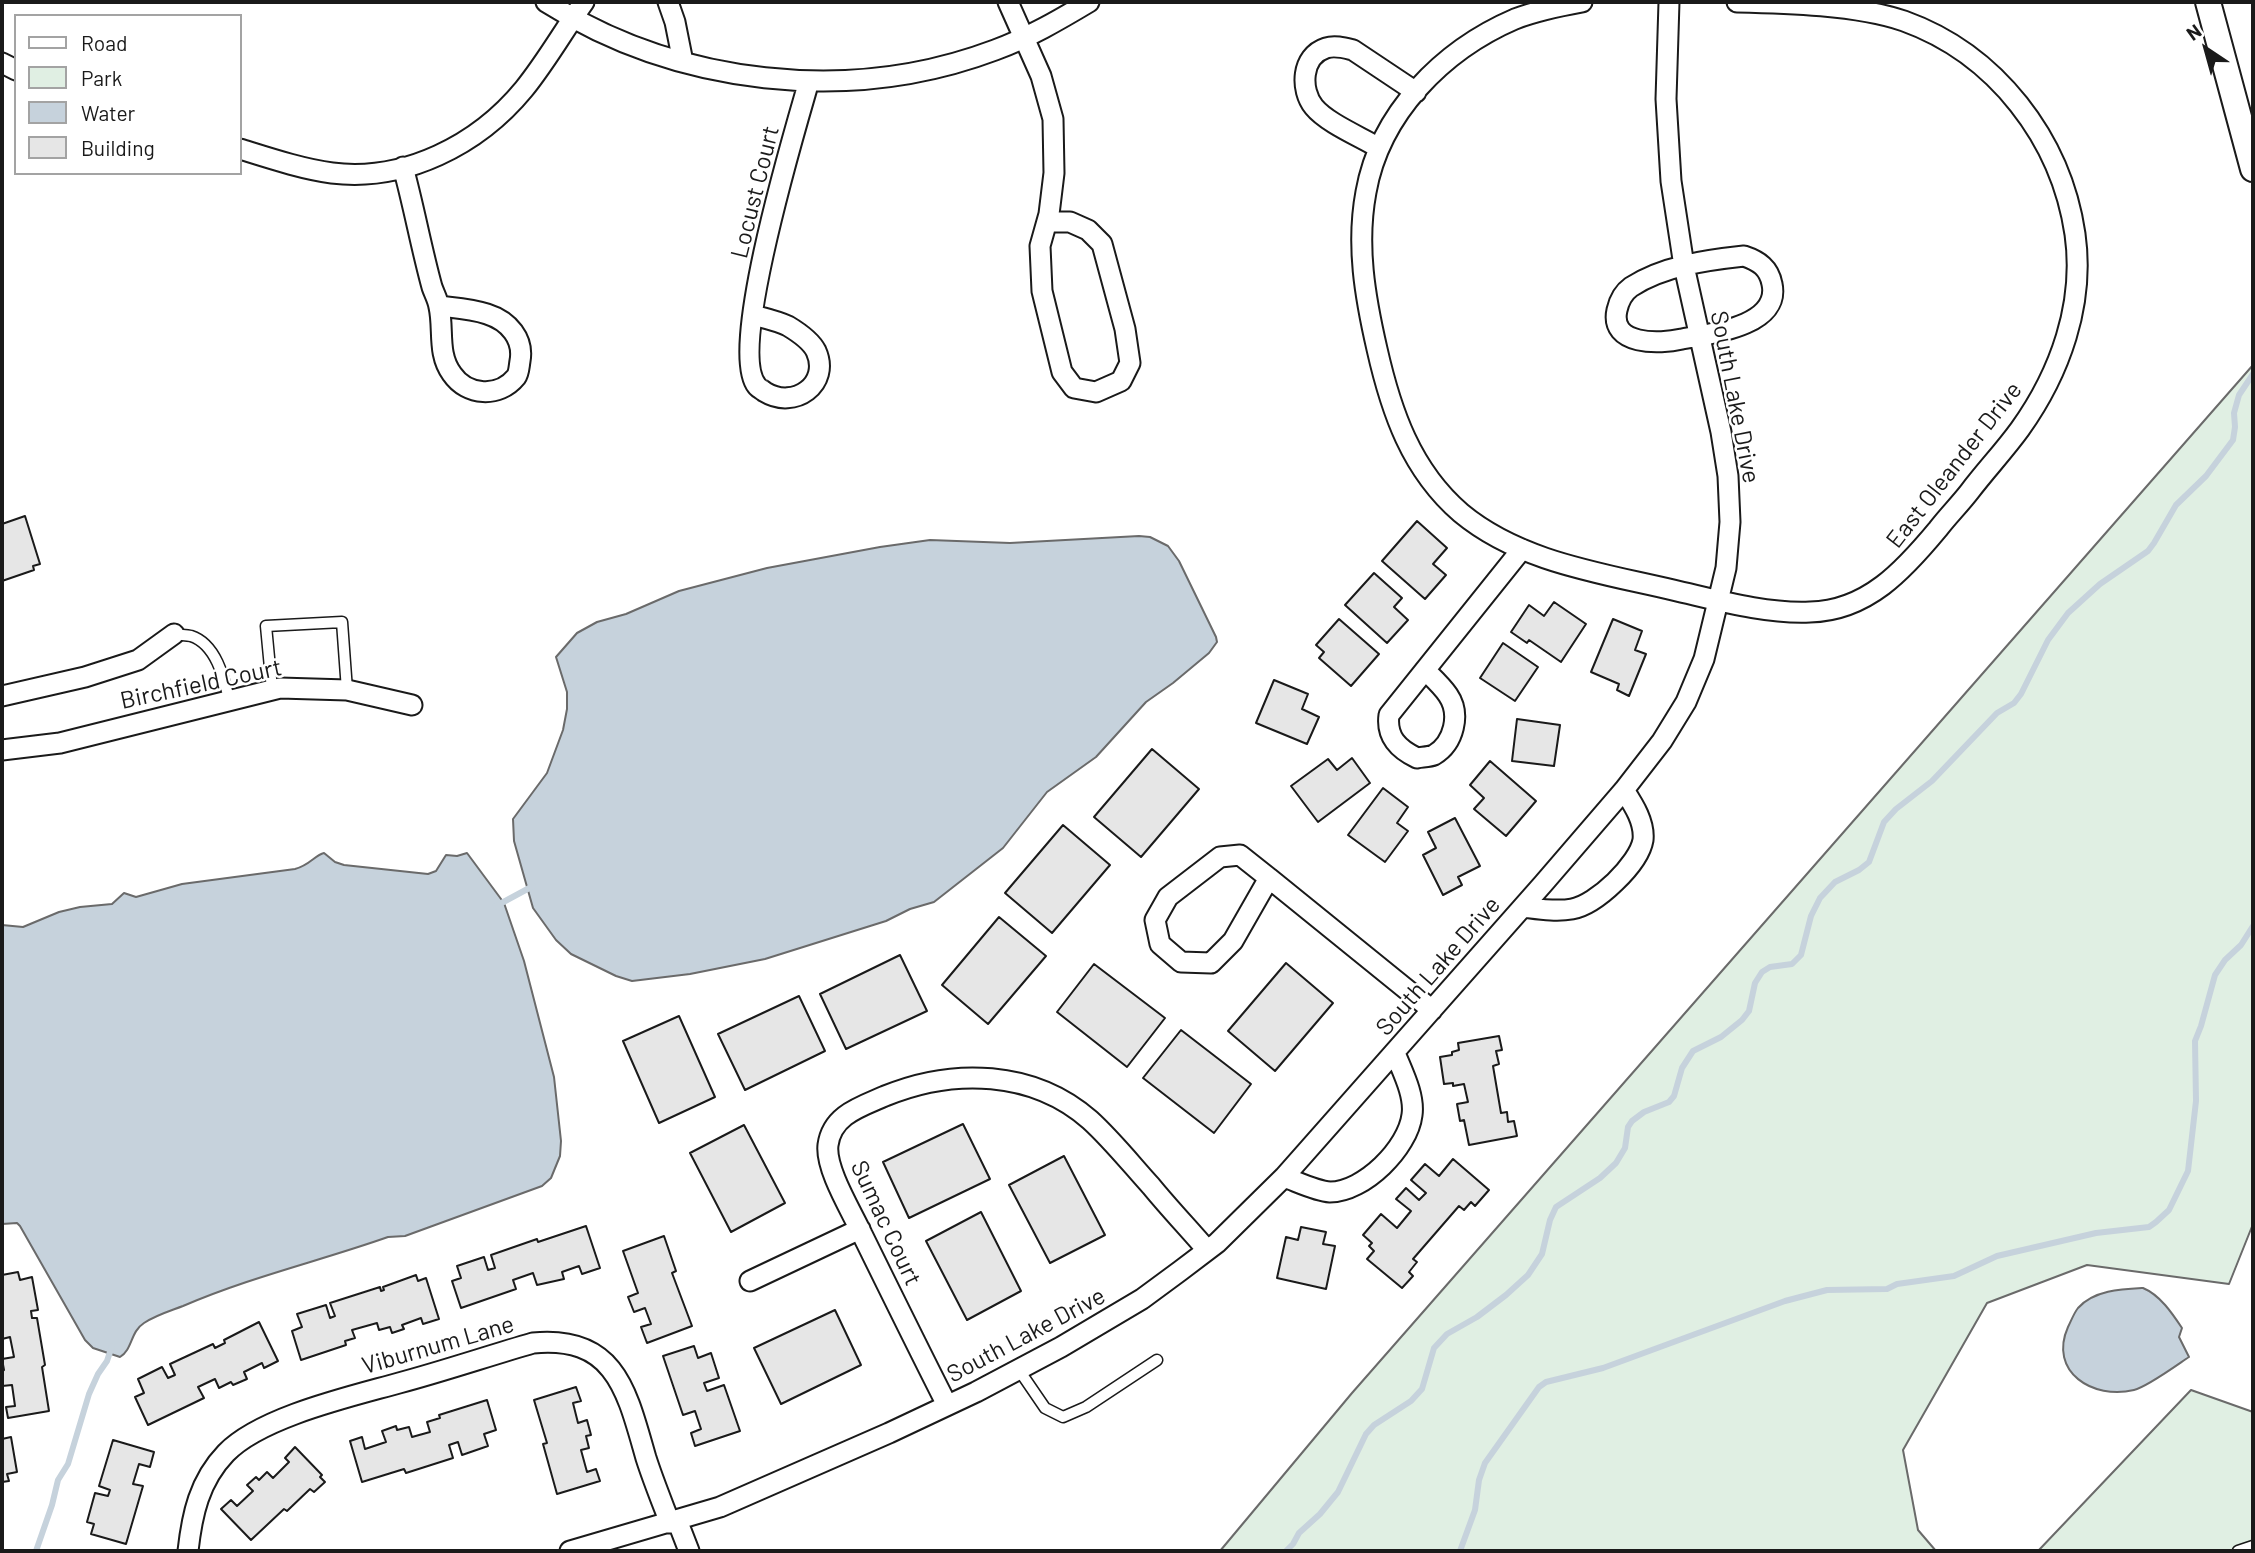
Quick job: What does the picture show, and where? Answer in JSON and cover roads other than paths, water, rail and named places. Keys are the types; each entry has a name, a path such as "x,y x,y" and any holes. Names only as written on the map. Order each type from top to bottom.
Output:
{"street":[{"path":"546,2 579,10 625,43 683,62 748,76 809,81 873,78 914,72 995,50 1033,34 1089,2"},
{"path":"668,2 683,62"},
{"path":"1009,2 1041,76 1053,119 1054,173 1047,222 1040,246 1042,291 1062,372 1074,388 1096,392 1121,381 1130,363 1125,329 1102,244 1088,230 1070,222 1047,222"},
{"name":"East Oleander Drive","path":"1582,2 1542,10 1516,19 1466,46 1443,64 1401,108 1379,148 1365,193 1361,258 1371,323 1396,419 1424,474 1443,496 1486,531 1522,549 1591,572 1718,599 1788,612 1836,609 1881,588 1901,571 1958,506 2036,405 2051,378 2071,322 2077,294 2078,266 2070,208 2051,155 2022,107 2004,85 1957,48 1902,21 1843,8 1737,2"},
{"name":"South Lake Drive","path":"570,1551 674,1522 762,1490 1019,1370 1142,1299 1207,1250 1284,1177 1624,790 1662,741 1686,702 1704,659 1726,568 1730,522 1728,476 1684,266 1671,181 1666,99 1669,2"},
{"path":"2208,2 2253,169"},
{"path":"242,150 331,173 385,172 411,166 454,148 485,127 524,89 579,10"},
{"path":"1379,148 1316,110 1307,98 1304,83 1306,68 1314,55 1326,47 1353,50 1416,92"},
{"name":"Locust Court","path":"753,315 786,325 802,335 816,350 820,371 811,388 797,398 776,399 757,387 749,368 748,344 753,315 771,219 809,81"},
{"path":"402,167 439,306 443,354 451,373 464,387 484,393 503,388 517,375 521,353 519,339 505,323 488,314 439,306"},
{"path":"1744,256 1757,260 1766,269 1774,294 1768,308 1757,318 1727,330 1669,342 1642,342 1628,336 1619,327 1616,313 1620,300 1628,289 1684,266 1744,256"},
{"path":"1425,670 1522,549"},
{"path":"2,696 85,677 138,660 174,634"},
{"name":"Birchfield Court","path":"2,750 60,743 272,689 346,690 412,705"},
{"path":"1523,906 1556,911 1574,909 1592,902 1622,874 1643,842 1642,826 1624,790"},
{"path":"1269,878 1233,942 1211,962 1181,962 1160,944 1155,920 1168,897 1220,858 1240,855 1269,878 1432,1010"},
{"path":"1284,1177 1328,1192 1347,1190 1366,1180 1397,1150 1408,1132 1413,1113 1395,1053"},
{"name":"Sumac Court","path":"947,1405 837,1180 828,1147 832,1132 841,1117 895,1092 938,1080 984,1077 1028,1084 1049,1093 1089,1119 1123,1153 1207,1250"},
{"path":"750,1280 860,1229"},
{"name":"Viburnum Lane","path":"188,1551 191,1520 203,1486 225,1454 261,1428 378,1388 533,1343 555,1341 573,1343 589,1351 604,1362 615,1376 628,1401 652,1477 689,1551"}],"lane":[{"path":"272,689 266,626 342,622 346,690"},
{"path":"174,634 193,637 208,648 223,674 229,699"},
{"path":"1019,1370 1045,1408 1063,1417 1086,1407 1157,1360"},
{"path":"2238,1551 2253,1546"}],"water":[{"path":"1150,537 1168,546 1179,561 1217,642 1209,653 1146,702 1096,757 1047,792 1003,848 934,902 910,909 886,921 765,959 690,974 632,981 571,954 556,940 533,908 514,841 513,819 547,773 563,730 567,692 556,657 577,633 597,622 626,614 679,591 767,568 880,547 930,540 1010,543"},
{"path":"324,853 344,865 428,874 436,871 446,855 467,853 504,903 524,961 554,1077 561,1141 560,1156 551,1178 542,1186 405,1236 388,1237 259,1278 158,1315 139,1327 127,1350 120,1357 93,1348 85,1340 20,1226 17,1223 2,1224 2,925 23,927 59,912 112,904 124,893 136,897 182,884 295,869"},
{"path":"2143,1288 2160,1300 2182,1328 2179,1337 2189,1357 2134,1390 2104,1391 2078,1379 2069,1369 2064,1357 2063,1343 2077,1310 2092,1297 2100,1294"}],"waterway":[{"path":"1286,1551 1299,1533 1320,1514 1338,1492 1366,1434 1374,1425 1411,1401 1422,1389 1434,1348 1447,1334 1477,1317 1528,1275 1542,1254 1556,1207 1600,1178 1616,1163 1625,1148 1628,1127 1632,1121 1644,1112 1669,1102 1674,1096 1682,1068 1693,1051 1721,1037 1742,1020 1749,1011 1755,983 1762,972 1770,967 1792,964 1801,955 1811,916 1820,898 1835,882 1869,862 1884,822 1932,781 1997,713 2014,703 2048,640 2068,613 2100,584 2148,551 2176,505 2206,476 2233,440 2234,413 2239,395 2253,374"},
{"path":"496,906 533,886"},
{"path":"1460,1551 1475,1510 1479,1480 1485,1463 1539,1387 1546,1382 1603,1368 1785,1301 1827,1290 1887,1289 1897,1284 1954,1276 1997,1256 2096,1233 2149,1227 2156,1222 2169,1210 2188,1171 2196,1101 2195,1041 2215,975 2225,960 2241,945 2253,926"},
{"path":"36,1551 58,1480 68,1464 89,1394 112,1346"}]}
